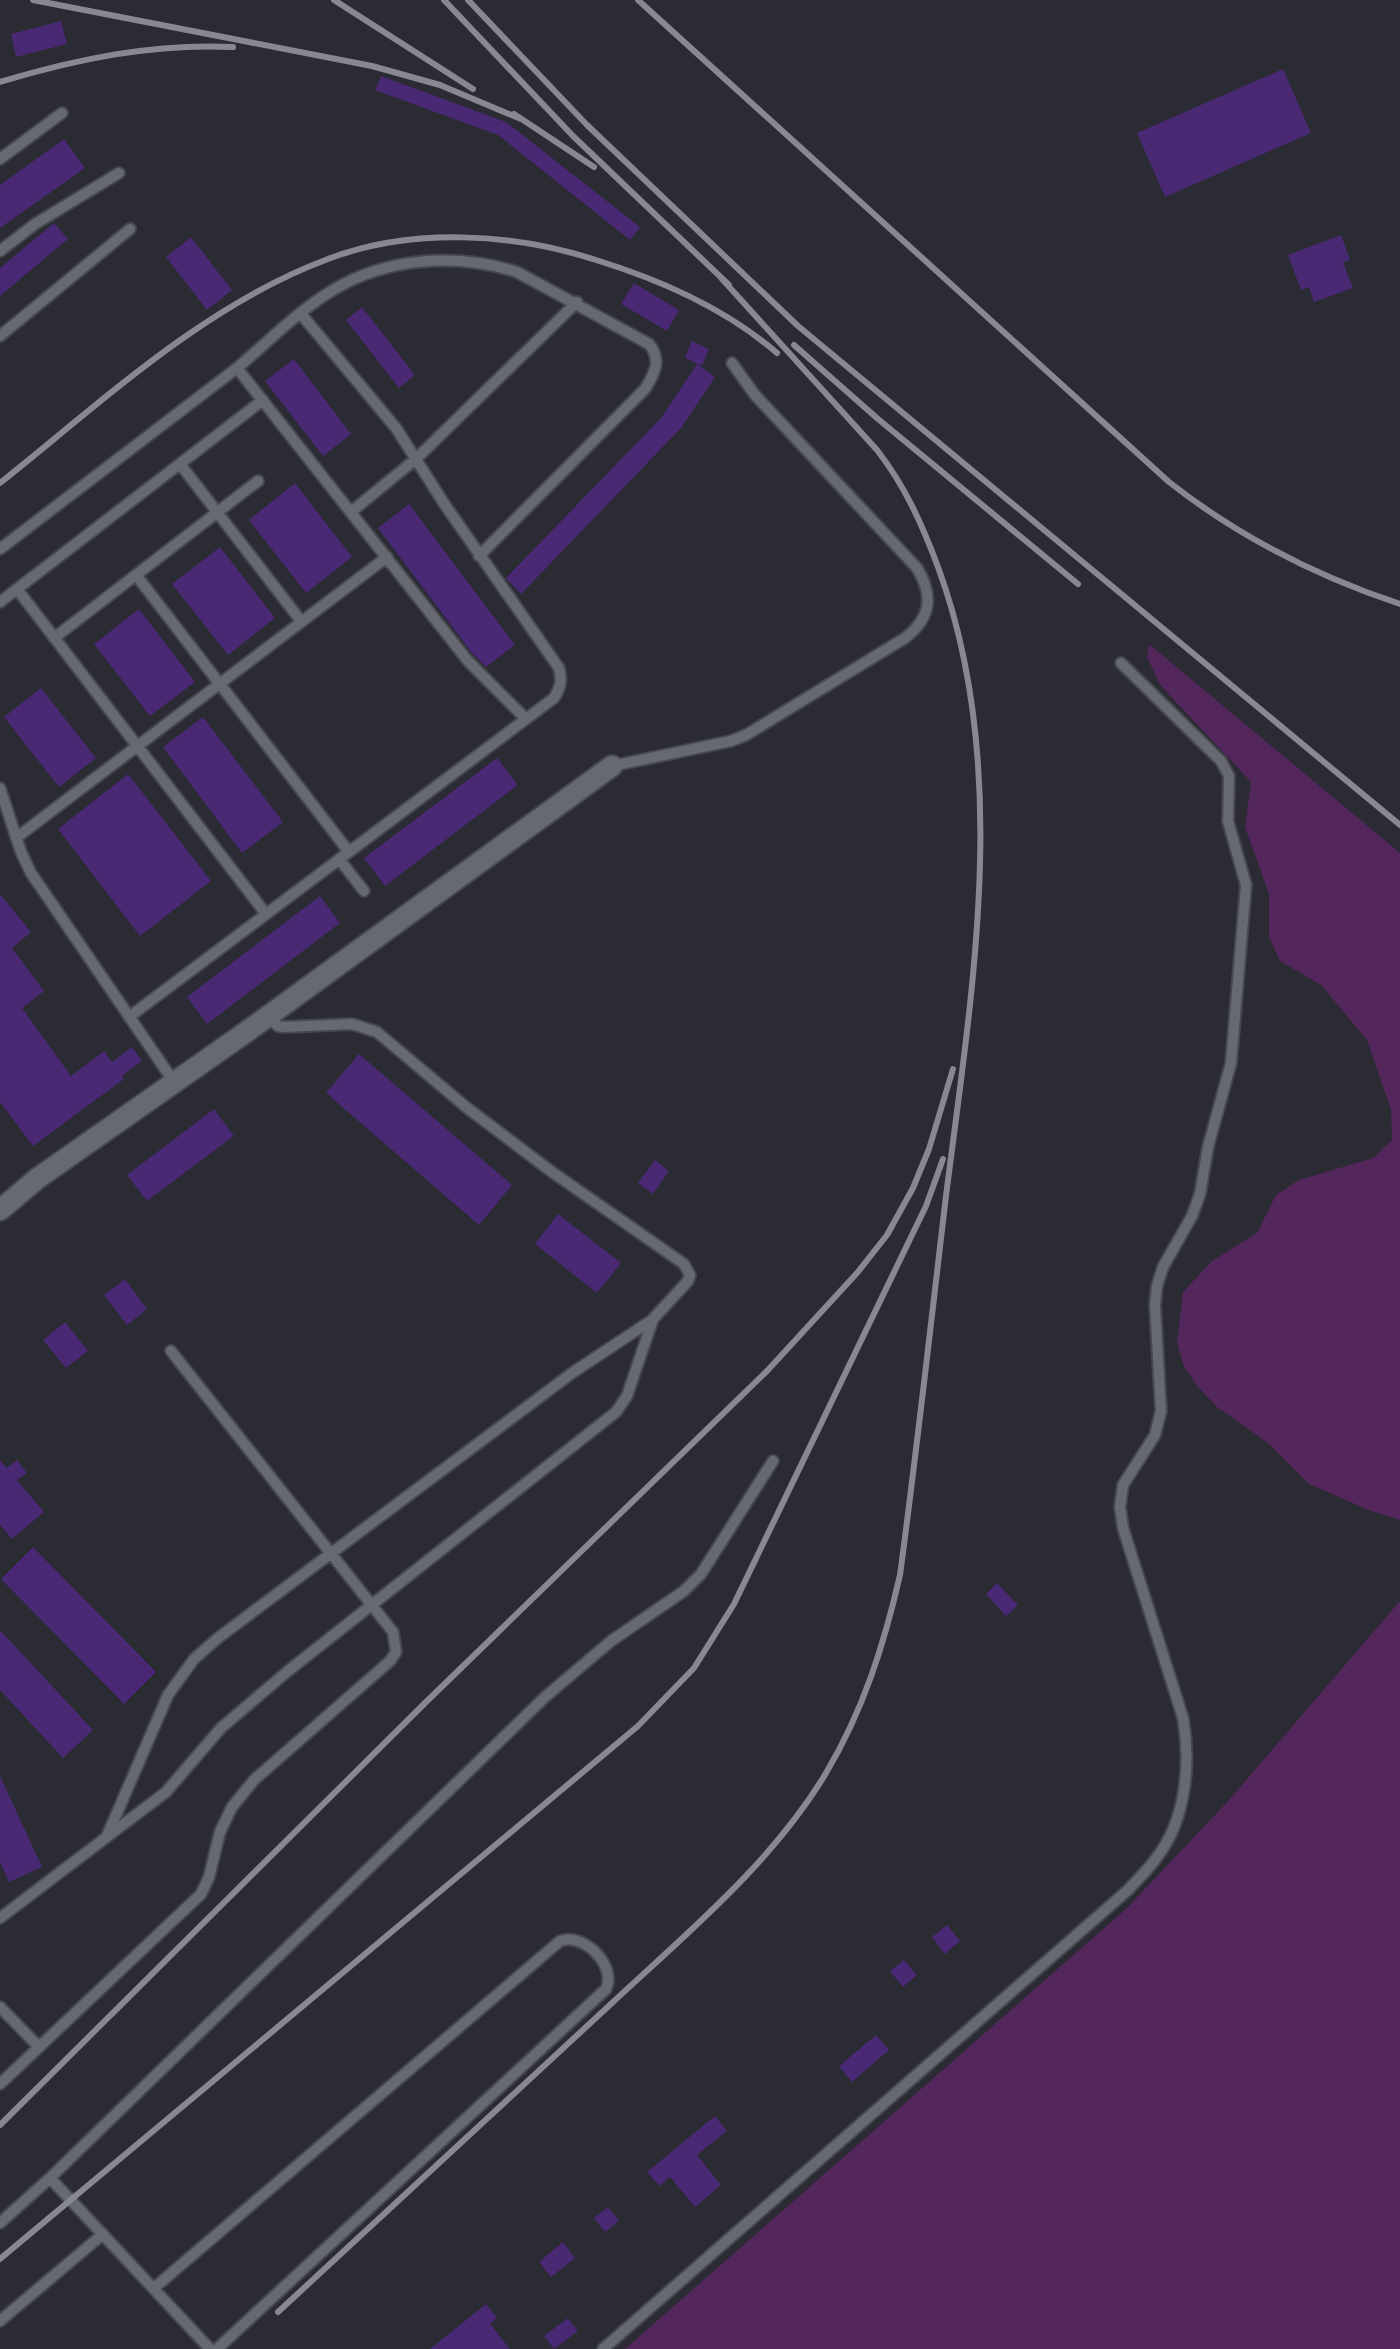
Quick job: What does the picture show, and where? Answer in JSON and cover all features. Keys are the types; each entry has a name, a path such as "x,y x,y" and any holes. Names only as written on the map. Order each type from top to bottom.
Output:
{"street":[{"path":"0,1210 38,1178 268,1017 612,766"}],"lane":[{"path":"0,159 62,113"},
{"path":"0,251 35,224 119,173"},
{"path":"0,336 130,229"},
{"path":"0,549 237,368 333,290 370,272 444,260 494,264 517,272 649,344 655,351 657,361 655,373 645,389 479,556"},
{"path":"351,512 417,458 577,302"},
{"path":"129,1017 554,698 560,689 559,668 479,556 417,458 396,428 301,314"},
{"path":"612,766 731,741 746,735 905,638 923,620 927,609 926,588 917,568 755,395 732,363"},
{"path":"237,368 468,661 526,719"},
{"path":"0,602 263,400"},
{"path":"180,464 301,621"},
{"path":"54,638 258,481"},
{"path":"16,838 387,557"},
{"path":"136,575 349,852"},
{"path":"17,589 266,914"},
{"path":"603,2349 1128,1890 1158,1856 1173,1831 1182,1803 1187,1738 1183,1718 1123,1528 1120,1507 1123,1485 1155,1435 1161,1411 1155,1305 1157,1286 1163,1267 1192,1216 1200,1194 1208,1147 1228,1084 1246,885 1228,821 1229,776 1221,761 1121,663"},
{"path":"0,788 31,873 174,1082"},
{"path":"339,859 364,891"},
{"path":"106,1837 147,1741 179,1677 194,1659 572,1373 653,1319 690,1275 684,1264 552,1172 466,1107 377,1032 352,1024 284,1027 268,1017"},
{"path":"0,1918 166,1792 221,1728 288,1671 616,1412 627,1396 653,1319"},
{"path":"0,2084 201,1894 209,1877 220,1832 232,1807 254,1780 390,1661 396,1652 397,1642 393,1632 171,1351"},
{"path":"0,2223 545,1697 611,1641 684,1591 701,1574 773,1461"},
{"path":"154,2288 560,1941 569,1938 584,1942 606,1966 610,1975 606,1989 217,2349"},
{"path":"0,2007 39,2047"},
{"path":"50,2178 210,2349"},
{"path":"0,2321 103,2234"}],"shaded area":[{"path":"1149,644 1400,853 1400,1520 1309,1484 1268,1443 1217,1407 1184,1367 1177,1342 1183,1292 1212,1261 1257,1233 1276,1195 1299,1180 1373,1158 1392,1140 1391,1110 1367,1040 1321,985 1280,961 1269,937 1269,894 1245,827 1251,782 1160,685 1147,657"},
{"path":"1400,1601 1400,2349 625,2349 1126,1909 1229,1800"}],"building":[{"path":"61,21 67,44 16,57 11,34"},
{"path":"1283,69 1311,133 1165,197 1137,133"},
{"path":"381,76 506,122 640,227 630,240 498,135 375,90"},
{"path":"64,139 85,168 0,228 0,185"},
{"path":"54,223 68,239 0,296 0,268"},
{"path":"1341,235 1350,260 1343,262 1353,288 1314,302 1309,287 1301,290 1288,255"},
{"path":"191,237 232,290 207,310 166,257"},
{"path":"634,283 679,310 667,331 621,304"},
{"path":"362,307 415,375 399,388 346,320"},
{"path":"692,341 709,349 702,366 685,358"},
{"path":"294,359 351,434 323,456 265,381"},
{"path":"697,364 715,377 681,428 521,594 506,578 661,418"},
{"path":"295,483 352,557 306,593 249,520"},
{"path":"409,504 515,645 486,667 471,652 378,528"},
{"path":"220,547 275,618 228,655 172,584"},
{"path":"139,609 195,682 150,716 94,644"},
{"path":"41,688 96,758 59,787 4,717"},
{"path":"203,717 283,822 242,853 163,747"},
{"path":"497,758 518,785 385,886 364,858"},
{"path":"128,774 211,881 140,936 58,829"},
{"path":"0,894 31,932 12,948 44,991 22,1008 71,1076 104,1051 112,1062 132,1047 142,1061 122,1076 124,1079 33,1146 0,1102"},
{"path":"320,896 340,923 207,1024 187,997"},
{"path":"359,1054 512,1185 479,1225 326,1093"},
{"path":"214,1109 234,1136 147,1201 127,1175"},
{"path":"655,1160 669,1171 653,1194 638,1183"},
{"path":"558,1214 621,1263 597,1293 535,1244"},
{"path":"125,1279 147,1309 127,1325 104,1295"},
{"path":"65,1322 88,1351 66,1368 43,1340"},
{"path":"0,1460 7,1468 17,1460 27,1473 17,1480 44,1512 12,1539 0,1525"},
{"path":"33,1547 156,1672 124,1704 1,1579"},
{"path":"997,1583 1018,1605 1006,1616 986,1594"},
{"path":"0,1630 93,1730 63,1758 0,1690"},
{"path":"0,1776 42,1867 9,1882 0,1862"},
{"path":"947,1925 960,1941 945,1954 932,1937"},
{"path":"904,1960 917,1975 903,1987 890,1971"},
{"path":"876,2035 889,2050 852,2082 839,2066"},
{"path":"715,2116 727,2131 697,2155 721,2185 695,2207 670,2177 659,2186 647,2172"},
{"path":"608,2207 619,2221 605,2232 594,2218"},
{"path":"563,2242 575,2258 551,2277 539,2262"},
{"path":"486,2304 497,2318 490,2324 510,2349 430,2349"},
{"path":"568,2318 578,2331 554,2349 544,2336"}],"railway":[{"path":"33,0 372,66 440,85 521,119"},
{"path":"334,0 473,89"},
{"path":"444,0 573,136 729,285"},
{"path":"468,0 587,125 798,326 1400,825"},
{"path":"638,0 1169,482 1223,520 1279,553 1338,581 1400,604"},
{"path":"0,82 115,54 203,46 233,47"},
{"path":"514,114 594,167"},
{"path":"0,483 156,358 239,302 328,259 394,242 428,238 496,239 596,260 691,297 736,322 777,353"},
{"path":"278,2312 699,1923 781,1837 826,1773 851,1726 879,1652 900,1575 974,959 980,880 980,800 974,721 961,643 938,567 904,492 877,450 722,279"},
{"path":"794,345 878,419 1078,584"},
{"path":"0,2125 425,1703 767,1371 857,1273 887,1235 913,1188 929,1149 953,1069"},
{"path":"0,2259 638,1726 694,1668 734,1604 926,1206 943,1159"}]}
